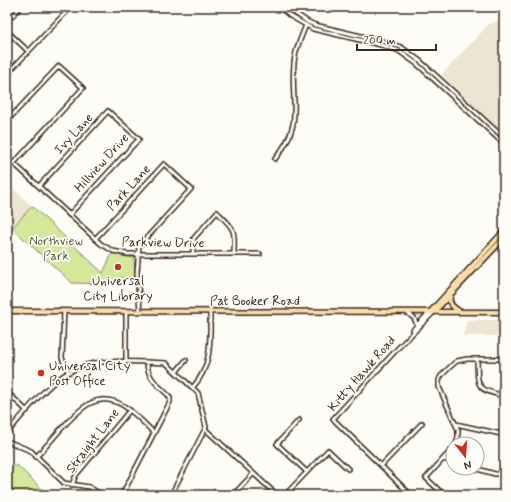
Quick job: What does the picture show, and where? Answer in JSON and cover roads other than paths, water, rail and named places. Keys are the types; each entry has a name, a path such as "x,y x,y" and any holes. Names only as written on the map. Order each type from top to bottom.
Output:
{"main road":[{"name":"Kitty Hawk Road","path":"433,311 494,245 504,231"},
{"name":"Kitty Hawk Road","path":"494,245 504,238"},
{"name":"Kitty Hawk Road","path":"433,311 450,296 468,273"},
{"path":"450,296 450,304 460,311"},
{"name":"Pat Booker Road","path":"7,311 504,312"}],"street":[{"path":"7,21 21,7"},
{"path":"7,74 71,7"},
{"path":"280,7 290,16 306,26 326,33 381,45 399,51 422,68 504,144"},
{"path":"286,7 308,22 401,47 425,65 504,138"},
{"path":"275,159 288,141 293,129 295,117 293,77 294,63 297,47 308,22"},
{"path":"7,31 28,51"},
{"path":"352,38 353,34"},
{"path":"381,45 382,41"},
{"path":"422,68 425,65"},
{"path":"7,121 59,66 83,88 14,163"},
{"path":"456,101 460,97"},
{"name":"Ivy Lane","path":"39,186 108,111 124,126"},
{"path":"472,115 476,112"},
{"name":"Hillview Drive","path":"69,215 139,140 124,126"},
{"path":"496,137 499,134"},
{"name":"Parkview Drive","path":"7,157 95,239 117,252 127,254 260,254"},
{"name":"Park Lane","path":"95,239 164,164 191,189 140,243 137,254"},
{"path":"193,254 194,238 217,212 232,226 234,230 234,254"},
{"path":"137,254 140,311"},
{"path":"64,311 62,358 68,372"},
{"path":"126,311 126,362"},
{"path":"193,387 201,377 208,361 210,352 210,311"},
{"path":"405,311 411,315 417,325"},
{"name":"Kitty Hawk Road","path":"411,334 417,325 433,311"},
{"name":"Kitty Hawk Road","path":"411,495 333,419 433,311"},
{"path":"458,436 456,424 439,388 439,380 441,376 455,362 462,359 504,359"},
{"path":"477,359 478,381 480,386 487,392 504,396"},
{"path":"176,372 186,360"},
{"path":"7,433 53,383 68,372 80,366 95,362 166,362 198,393 206,427 171,495"},
{"path":"122,495 170,402 170,398 151,379 147,362"},
{"path":"7,392 27,411"},
{"path":"36,457 75,414 90,403 100,400 112,401 124,406 154,433"},
{"name":"Straight Lane","path":"72,485 76,475 130,410"},
{"path":"299,420 277,444 307,472"},
{"path":"381,466 422,423"},
{"path":"456,424 501,434"},
{"path":"205,429 278,495"},
{"path":"7,441 26,448 61,481 72,485 89,487 102,495"},
{"path":"285,495 328,450 348,469"},
{"path":"443,459 426,478 444,495"},
{"path":"485,471 495,474 504,474"},
{"path":"233,495 253,474"},
{"path":"215,492 218,495"}],"place":[{"name":"Universal City Library","path":"118,267"},
{"name":"Universal City Post Office","path":"41,373"}],"park label":[{"name":"Northview Park","path":"56,248"}]}
